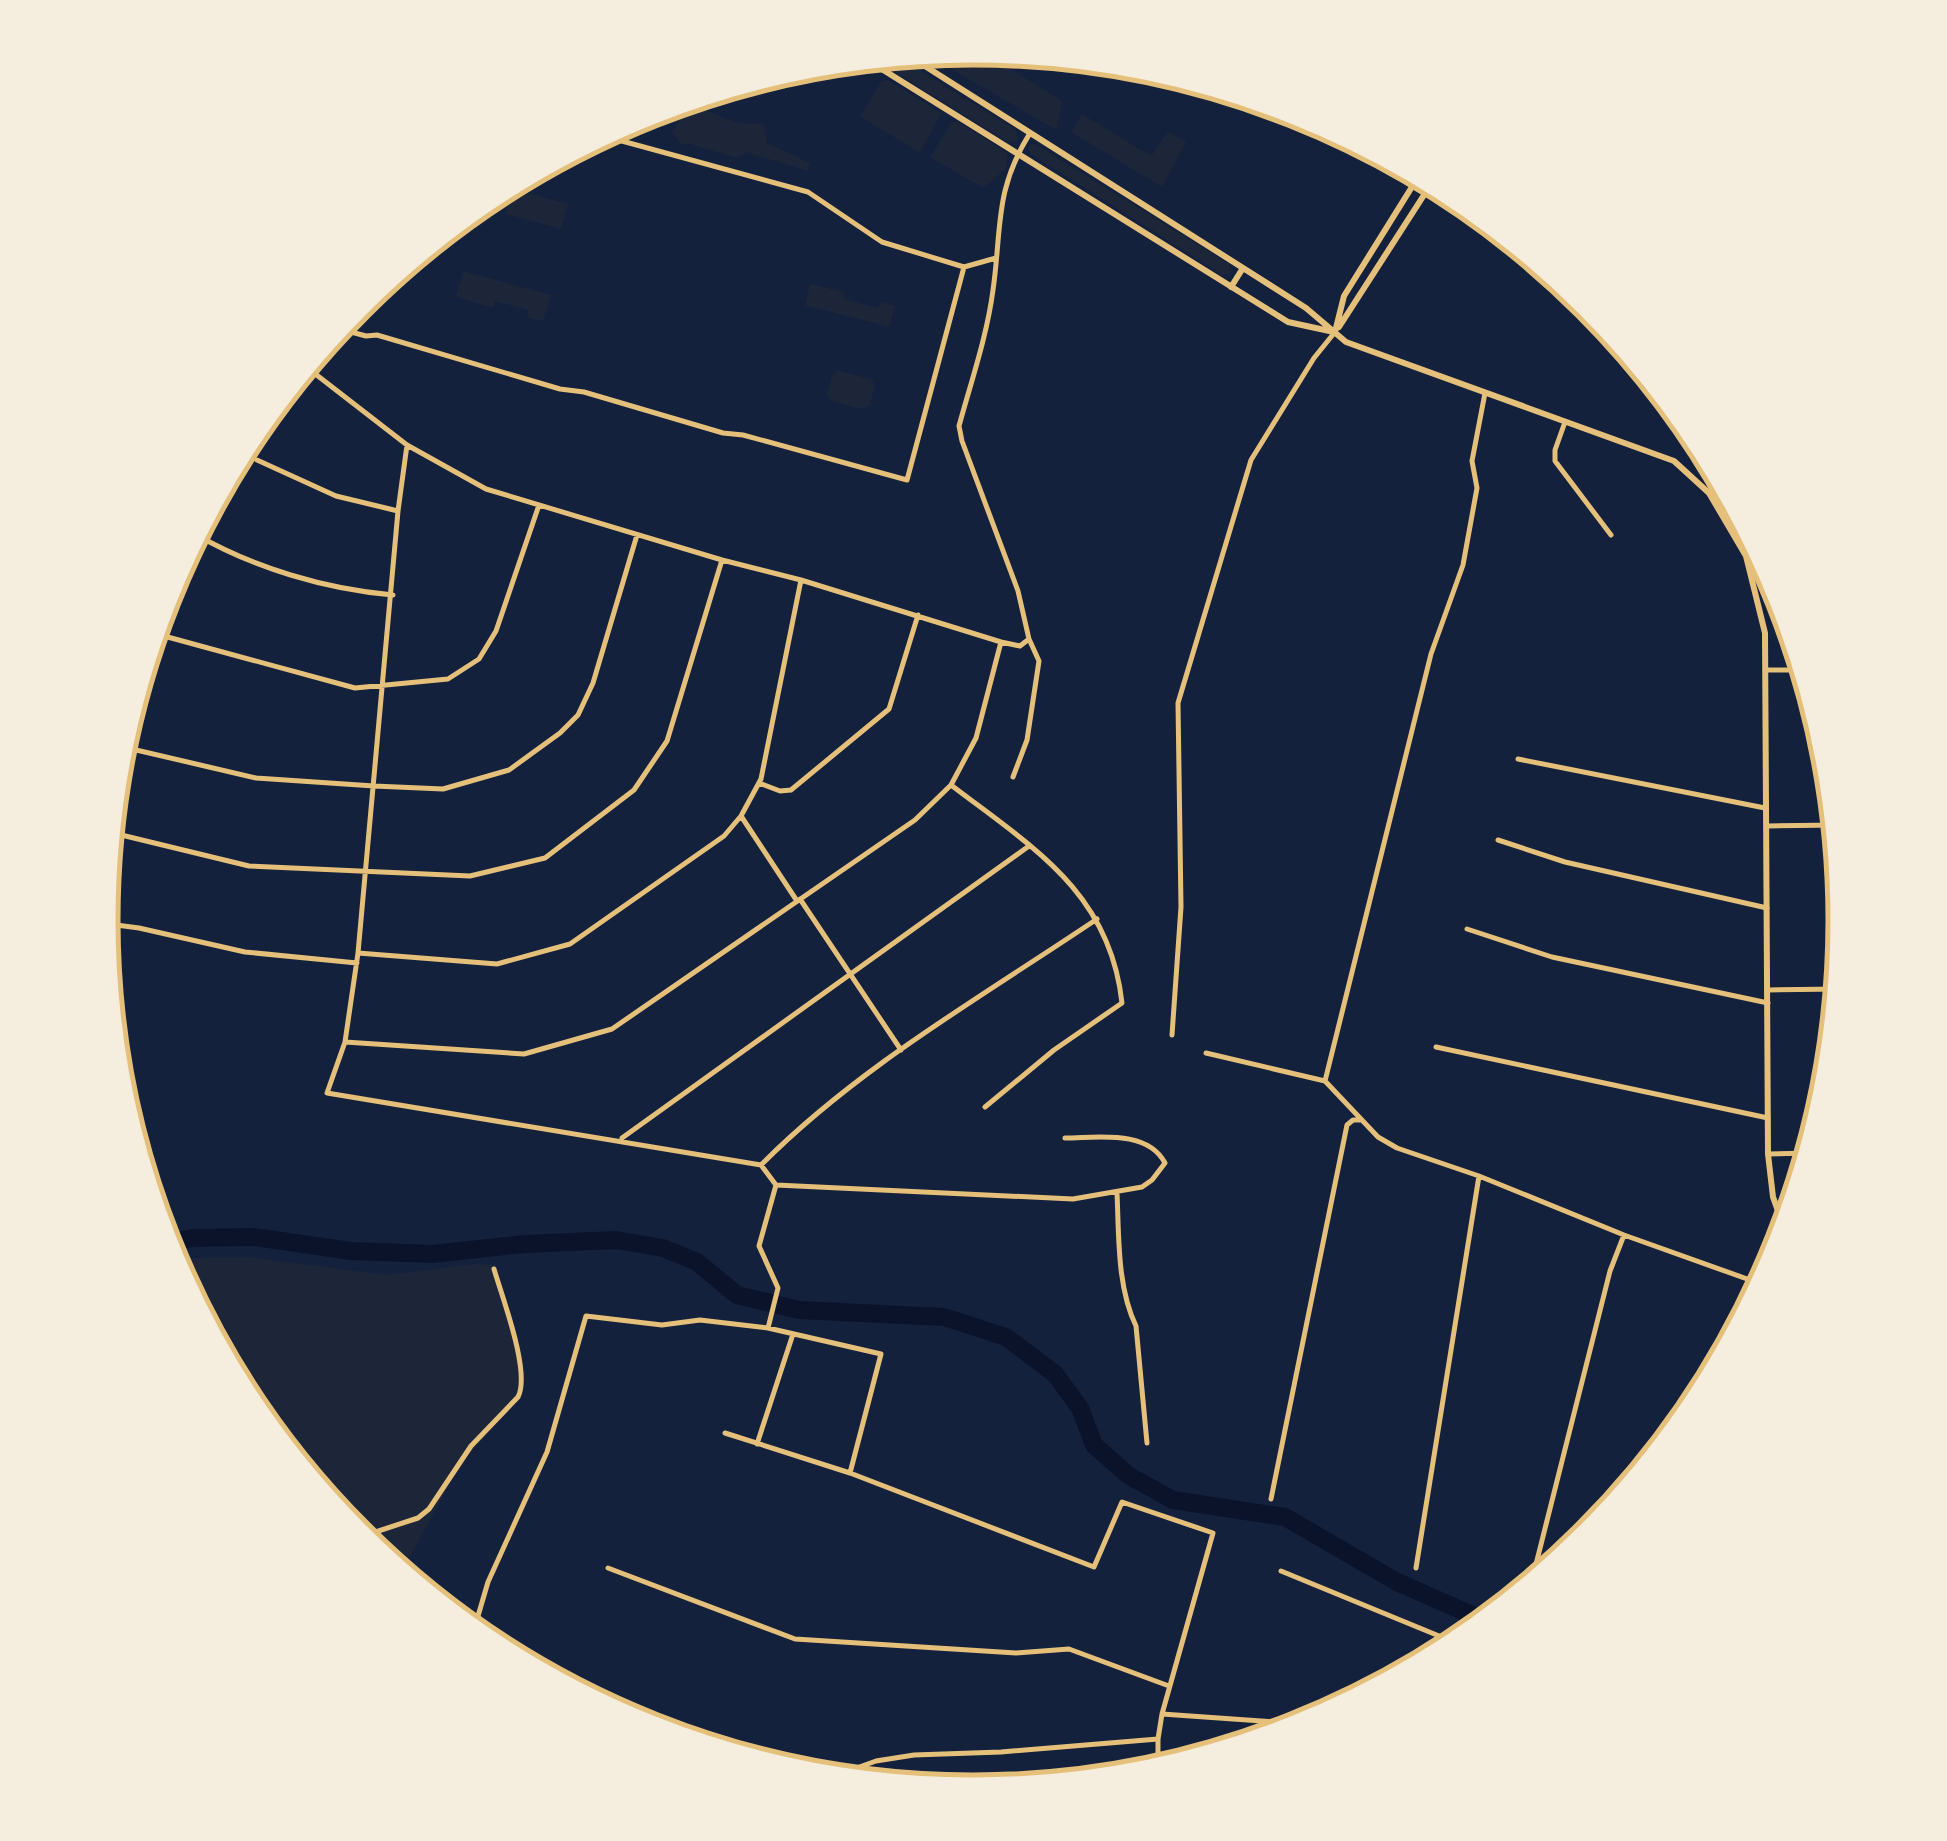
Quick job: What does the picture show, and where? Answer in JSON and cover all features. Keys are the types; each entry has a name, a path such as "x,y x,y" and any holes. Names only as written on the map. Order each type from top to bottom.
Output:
{"street":[{"path":"926,67 1306,308 1346,342 1674,461 1709,493 1746,556 1765,632 1768,1154 1778,1211"},
{"path":"883,70 1288,322 1335,332"},
{"path":"1013,776 1027,740 1039,661 1029,639 1018,591 960,434 993,292 1000,207 1016,155 1030,133"},
{"path":"622,141 808,192 882,242 964,267 996,258"},
{"path":"1335,332 1344,296 1412,187"},
{"path":"1172,1035 1181,907 1178,703 1252,460 1314,358 1352,311 1425,194"},
{"path":"353,333 378,335 560,389 584,392 907,480 964,267"},
{"path":"1230,287 1243,268"},
{"path":"316,374 407,445 486,489 1002,642 1020,646 1029,639"},
{"path":"1325,1081 1432,654 1464,564 1477,488 1472,461 1485,393"},
{"path":"1565,422 1555,462 1610,535"},
{"path":"407,445 358,954 345,1042 326,1093 761,1165 776,1185"},
{"path":"258,460 336,496 398,512"},
{"path":"167,637 355,688 448,680 479,659 496,631 539,505"},
{"path":"135,750 256,778 374,786 444,789 509,770 578,716 592,683 637,535"},
{"path":"207,541 234,556 351,591 392,595"},
{"path":"123,835 249,866 470,876 544,858 634,790 667,741 722,560"},
{"path":"358,954 496,964 570,944 724,836 741,816 759,783 801,580"},
{"path":"759,783 780,791 791,790 889,709 918,615"},
{"path":"345,1042 524,1054 612,1029 915,820 951,785 976,738 1002,642"},
{"path":"1766,670 1791,670"},
{"path":"1518,760 1766,808"},
{"path":"951,785 1030,846 1080,892 1098,918 1118,968 1122,1003 1054,1050 985,1106"},
{"path":"741,816 901,1050"},
{"path":"1767,826 1823,825"},
{"path":"1498,840 1565,862 1767,908"},
{"path":"620,1140 1030,846"},
{"path":"761,1165 805,1120 901,1050 1098,918"},
{"path":"118,926 245,952 356,963"},
{"path":"1467,928 1552,957 1768,1003"},
{"path":"1768,990 1826,989"},
{"path":"1436,1048 1768,1118"},
{"path":"1206,1053 1325,1081 1378,1138 1397,1148 1749,1280"},
{"path":"1270,1499 1347,1125 1362,1120"},
{"path":"776,1185 1073,1199 1142,1187 1163,1168 1160,1156 1131,1138 1065,1138"},
{"path":"1768,1154 1797,1153"},
{"path":"1416,1568 1479,1176"},
{"path":"768,1328 778,1288 759,1246 776,1185"},
{"path":"1117,1193 1124,1278 1129,1311 1136,1326 1147,1443"},
{"path":"1536,1566 1610,1271 1624,1235"},
{"path":"376,1532 418,1518 429,1509 470,1446 522,1389 494,1269"},
{"path":"478,1617 488,1582 547,1452 586,1316 662,1325 700,1320 768,1328 881,1354 850,1473"},
{"path":"757,1444 792,1334"},
{"path":"725,1433 850,1473 1094,1567 1122,1502 1213,1534 1162,1714 1158,1756"},
{"path":"608,1568 796,1639 1016,1653 1069,1649 1169,1686"},
{"path":"1281,1571 1441,1637"},
{"path":"1162,1714 1273,1722"},
{"path":"855,1768 876,1760 914,1755 1158,1739"}],"shaded area":[{"path":"946,66 1006,66 1062,101 1056,130"},
{"path":"914,67 1016,130 1018,140 1008,142 891,69"},
{"path":"888,80 941,113 920,153 860,116 881,82"},
{"path":"702,109 738,123 764,124 767,143 810,163 808,171 746,152 737,158 682,145 672,133 681,117"},
{"path":"1082,114 1151,156 1168,132 1186,142 1162,187 1071,132"},
{"path":"952,122 1007,153 1006,169 983,188 930,157"},
{"path":"1033,143 1229,264 1231,273 1223,275 1031,154 1028,148"},
{"path":"525,192 568,204 561,229 506,214 509,202"},
{"path":"463,271 551,295 543,321 527,317 528,310 495,301 493,308 456,297"},
{"path":"810,284 844,292 843,299 878,308 881,302 895,306 889,327 805,305"},
{"path":"838,371 871,379 875,385 870,405 863,409 831,401 827,395 832,376"},
{"path":"248,1257 386,1275 496,1265 524,1373 521,1397 461,1464 407,1562 330,1485 262,1396 206,1299 188,1259"}],"waterway":[{"path":"180,1241 254,1237 351,1251 433,1254 524,1244 616,1240 663,1248 697,1262 737,1295 799,1310 944,1317 1006,1337 1055,1374 1080,1408 1094,1445 1128,1475 1173,1500 1285,1517 1397,1582 1472,1615"}]}
